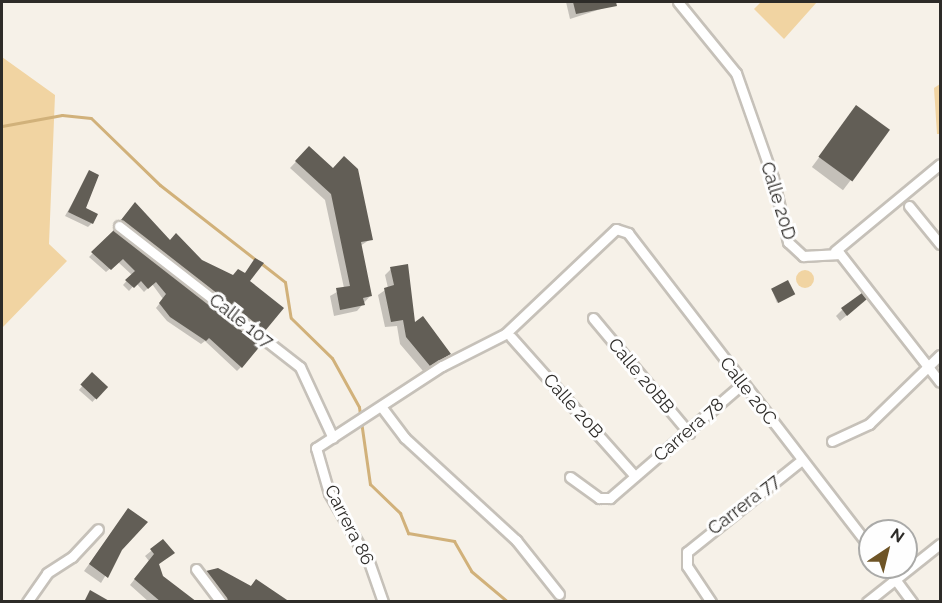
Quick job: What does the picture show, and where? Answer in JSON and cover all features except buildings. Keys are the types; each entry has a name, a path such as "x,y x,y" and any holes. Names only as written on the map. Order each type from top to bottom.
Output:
{"street":[{"name":"Calle 20D","path":"678,2 736,73 773,178 788,242 803,256 834,251"},
{"path":"940,164 834,251 940,382"},
{"path":"909,206 940,244"},
{"name":"Calle 107","path":"119,226 300,367 333,438"},
{"name":"Calle 20C","path":"383,409 442,366 505,334 616,228 628,233 742,384 858,532"},
{"name":"Calle 20BB","path":"593,318 689,433"},
{"name":"Calle 20B","path":"511,337 635,476"},
{"path":"832,441 869,424 940,355"},
{"name":"Carrera 78","path":"570,477 607,499 689,433 742,384"},
{"path":"333,438 383,409 405,438 516,540 559,594"},
{"name":"Carrera 86","path":"333,438 316,448 329,493 369,562 383,602"},
{"name":"Carrera 77","path":"711,602 687,566 687,552 802,460"},
{"path":"27,602 47,573 72,557 98,529"},
{"path":"867,602 940,544"},
{"path":"196,569 221,602"},
{"path":"896,580 912,602"}],"shaded area":[{"path":"761,2 817,2 784,39 754,9"},
{"path":"2,57 55,95 49,244 67,261 2,328"},
{"path":"940,84 940,134 937,134 934,88"},
{"path":"805,270 811,273 814,279 811,285 805,288 799,285 796,279 799,273"}],"waterway":[{"path":"2,126 62,115 91,118 160,185 256,260"},
{"path":"262,264 285,282 291,318 332,358 359,407 370,484 400,513 408,533 454,541 471,571 508,602"}]}
